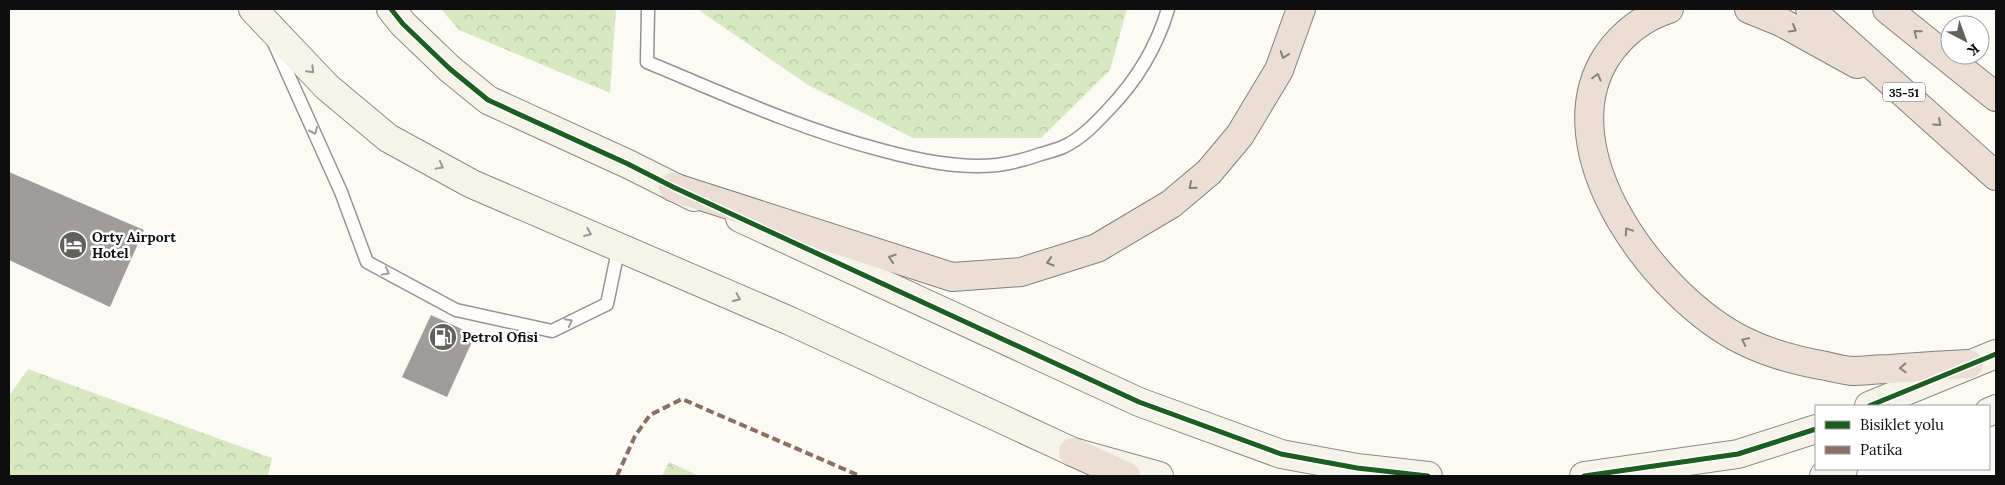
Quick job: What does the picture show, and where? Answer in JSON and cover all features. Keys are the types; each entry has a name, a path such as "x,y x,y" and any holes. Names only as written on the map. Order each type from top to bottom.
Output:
{"highway":[{"path":"672,187 952,277 1021,272 1097,248 1171,204 1208,172 1240,135 1279,70 1301,9"},
{"path":"1669,9 1658,12 1638,24 1615,44 1599,70 1591,100 1590,123 1592,149 1606,191 1628,232 1661,274 1700,312 1720,327 1770,353 1852,371 1969,364"},
{"path":"1749,9 1781,22 1900,88"},
{"name":"35-51","path":"1810,9 1996,176"},
{"path":"1887,9 1996,96"},
{"path":"1073,452 1126,476"}],"street":[{"path":"391,9 403,24 450,69 488,100 628,164 672,187 1140,402 1281,454 1357,468 1428,476"},
{"path":"259,16 327,86 388,138 472,184 790,321 1073,452 1160,476"},
{"path":"1871,405 1996,354"},
{"path":"1584,476 1668,466 1738,454 1815,429"},
{"path":"1824,476 1840,470"}],"lane":[{"path":"648,9 647,62 785,120 854,143 910,158 954,165 996,165 1029,158 1063,147 1091,128 1122,96 1147,59 1162,28 1168,9"},
{"path":"259,16 341,192 367,262 456,310 552,331 607,304 619,246"}],"green space":[{"path":"441,9 616,9 610,93 459,30"},
{"path":"697,9 1127,9 1110,70 1041,138 913,138 808,85"},
{"path":"28,369 272,458 268,476 9,476 9,396"},
{"path":"669,462 699,476 662,476"}],"building":[{"name":"Orty Airport Hotel","path":"9,172 144,230 110,307 9,260"},
{"path":"431,315 475,335 447,397 402,377"}],"marked path":[{"path":"617,476 635,436 650,415 682,399 860,476"}],"cycle path":[{"path":"391,9 403,24 450,69 488,100 1139,402 1281,454 1357,468 1428,476"},
{"path":"1871,405 1996,354"},
{"path":"1584,476 1738,454 1815,429"}],"place":[{"name":"Orty Airport Hotel","path":"73,245"},
{"name":"Petrol Ofisi","path":"443,337"}]}
